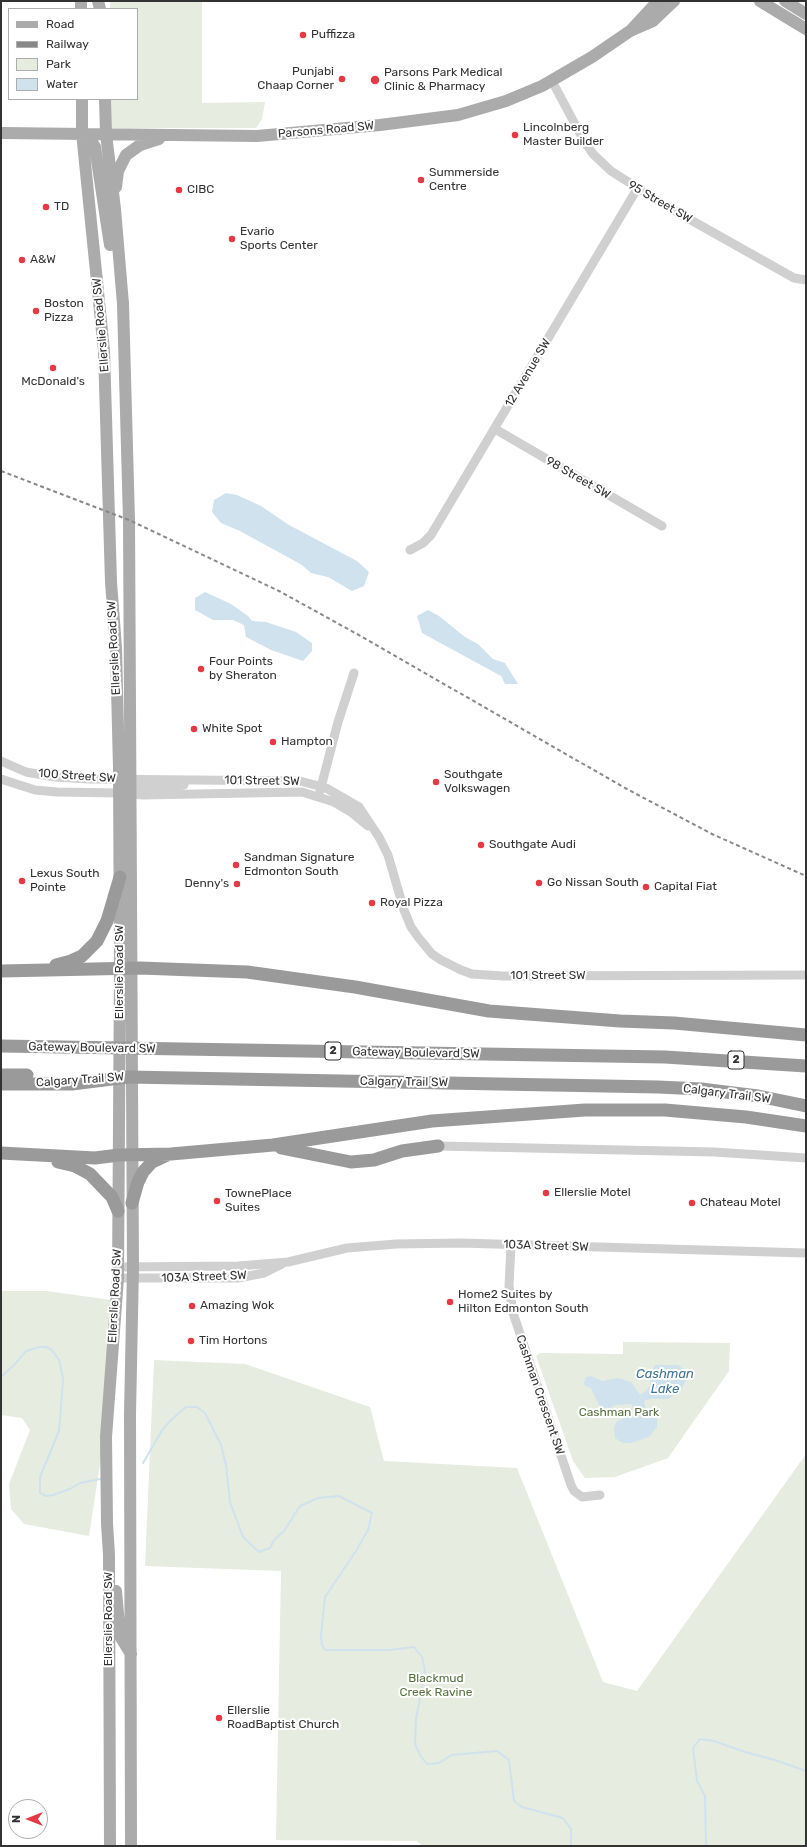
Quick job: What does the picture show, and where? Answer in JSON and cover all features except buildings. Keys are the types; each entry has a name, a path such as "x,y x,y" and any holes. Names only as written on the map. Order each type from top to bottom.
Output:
{"highway":[{"path":"22,970 71,961 82,956 90,949 97,941 107,921 120,877"},
{"path":"1,971 126,968 247,972 355,986 489,1010 605,1020 674,1023 806,1035"},
{"name":"Gateway Boulevard SW","path":"1,1046 657,1057 806,1066"},
{"path":"789,1064 806,1070"},
{"path":"1,1075 128,1077"},
{"name":"Calgary Trail SW","path":"1,1084 72,1084 128,1077 658,1087 758,1096 806,1106"},
{"path":"701,1090 760,1092 806,1099"},
{"path":"4,1153 95,1158 119,1155 171,1154 262,1146 432,1121 585,1110 665,1110 746,1117 806,1126"},
{"path":"262,1146 298,1150 335,1160 351,1162 374,1160 402,1151 438,1146"},
{"path":"4,1153 68,1164 83,1169 97,1180 112,1197 118,1211"},
{"path":"132,1203 138,1182 145,1169 152,1162 171,1154"}],"main road":[{"name":"Parsons Road SW","path":"630,31 658,1"},
{"name":"Parsons Road SW","path":"1,133 257,136 458,115 506,101 552,81 592,57 630,31 653,21 674,1"},
{"path":"760,1 806,28"},
{"path":"785,1 806,14"},
{"name":"Ellerslie Road SW","path":"82,100 82,134 104,351 111,582 128,785"},
{"path":"96,100 97,121 100,128 106,134"},
{"name":"Ellerslie Road SW","path":"105,100 106,134 115,209 123,304 130,520 126,994 132,1135 133,1273 130,1414 131,1846"},
{"path":"82,134 90,139 96,147 110,244 119,264"},
{"path":"115,209 118,171 126,155 140,144 178,135"},
{"name":"Ellerslie Road SW","path":"126,968 120,877 119,793 128,785"},
{"name":"Ellerslie Road SW","path":"110,1846 109,1555 106,1437 118,1272 119,1136 126,994"},
{"path":"109,1555 116,1592 120,1636 130,1654"},
{"path":"110,1827 118,1813 130,1810"}],"street":[{"name":"95 Street SW","path":"552,81 584,141 593,154 611,171 637,188 794,278 806,280"},
{"name":"12 Avenue SW","path":"410,550 423,543 431,535 637,188"},
{"name":"98 Street SW","path":"495,429 662,526"},
{"path":"318,796 338,722 354,673"},
{"name":"100 Street SW","path":"1,761 26,772 55,777 128,785"},
{"name":"100 Street SW","path":"1,779 35,790 119,793"},
{"name":"101 Street SW","path":"128,785 174,786 211,780 300,781 321,786 343,797 359,807 388,855 402,904 411,927 432,954 461,970 487,976 806,975"},
{"name":"101 Street SW","path":"128,785 192,795 295,792 318,796 343,807 374,831"},
{"path":"438,1146 714,1152 806,1158"},
{"name":"103A Street SW","path":"118,1272 133,1273 288,1262 340,1250 382,1245 460,1243 806,1253"},
{"name":"Cashman Crescent SW","path":"511,1245 509,1296 513,1313 570,1480 574,1491 579,1496 587,1497 600,1495"},
{"name":"103A Street SW","path":"133,1273 155,1278 248,1276 264,1273 288,1262"},
{"path":"132,1302 138,1288 155,1278"}],"green space":[{"path":"110,1 202,1 202,103 265,102 262,119 256,128 110,128 110,100 138,100 138,8 110,8"},
{"path":"1,1291 47,1291 111,1300 103,1444 89,1536 24,1524 11,1509 9,1484 30,1430 22,1418 1,1415"},
{"name":"Cashman Park","path":"623,1342 730,1343 729,1371 668,1458 615,1477 585,1478 573,1461 536,1356 540,1353 623,1354"},
{"name":"Blackmud Creek Ravine","path":"154,1360 245,1364 370,1407 384,1461 517,1468 603,1682 637,1691 806,1454 806,1846 422,1846 417,1841 276,1840 281,1571 145,1566"}],"water":[{"path":"226,493 237,495 261,506 289,525 357,561 369,572 364,586 352,591 328,577 311,573 302,565 240,531 221,523 212,512 214,500"},
{"path":"205,592 231,604 248,616 252,621 266,622 296,632 312,643 312,651 303,661 271,650 246,637 244,625 233,620 213,620 195,610 195,598"},
{"path":"428,610 439,616 465,637 478,644 493,659 505,663 518,684 505,684 501,676 422,633 417,616"},
{"name":"Cashman Lake","path":"655,1365 678,1365 686,1371 687,1378 682,1388 668,1399 651,1399 644,1402 646,1409 657,1419 657,1427 649,1437 631,1443 623,1443 615,1438 614,1428 616,1422 628,1416 633,1411 632,1404 616,1405 610,1408 605,1408 599,1405 591,1388 585,1386 584,1383 586,1377 591,1376 602,1381 618,1378 631,1382 640,1395 650,1386 650,1374"}],"waterway":[{"path":"1,1377 26,1351 40,1347 46,1347 52,1350 59,1360 63,1378 59,1431 40,1477 40,1493 46,1496 53,1495 70,1489 80,1483 100,1479"},
{"path":"143,1463 163,1429 171,1420 186,1407 197,1407 205,1413 221,1445 226,1465 230,1502 243,1537 259,1552 270,1548 274,1540 284,1531 300,1506 318,1498 339,1496 372,1513 368,1530 356,1551 325,1597 321,1635 322,1645 325,1650 389,1650 414,1647 422,1657 425,1671 416,1719 415,1744 420,1755 427,1764 439,1763 452,1755 497,1751 509,1760 514,1801 522,1807 563,1818 571,1829 571,1846"},
{"path":"806,1684 806,1692"},
{"path":"706,1846 705,1796 697,1781 693,1748 700,1739 714,1741 806,1771"}],"railway":[{"path":"1,471 129,520 279,591 357,634 625,788 712,834 806,876"}],"place":[{"name":"Puffizza","path":"303,35"},
{"name":"Punjabi Chaap Corner","path":"342,79"},
{"name":"Parsons Park Medical Clinic & Pharmacy","path":"375,80"},
{"name":"Lincolnberg Master Builder","path":"515,135"},
{"name":"Summerside Centre","path":"421,180"},
{"name":"CIBC","path":"179,190"},
{"name":"TD","path":"46,207"},
{"name":"Evario Sports Center","path":"232,239"},
{"name":"A&W","path":"22,260"},
{"name":"Boston Pizza","path":"36,311"},
{"name":"McDonald's","path":"53,368"},
{"name":"Four Points by Sheraton","path":"201,669"},
{"name":"White Spot","path":"194,729"},
{"name":"Hampton","path":"273,742"},
{"name":"Southgate Volkswagen","path":"436,782"},
{"name":"Southgate Audi","path":"481,845"},
{"name":"Sandman Signature Edmonton South","path":"236,865"},
{"name":"Lexus South Pointe","path":"22,881"},
{"name":"Go Nissan South","path":"539,883"},
{"name":"Denny's","path":"237,884"},
{"name":"Capital Fiat","path":"646,887"},
{"name":"Royal Pizza","path":"372,903"},
{"name":"Ellerslie Motel","path":"546,1193"},
{"name":"TownePlace Suites","path":"217,1201"},
{"name":"Chateau Motel","path":"692,1203"},
{"name":"Home2 Suites by Hilton Edmonton South","path":"450,1302"},
{"name":"Amazing Wok","path":"192,1306"},
{"name":"Tim Hortons","path":"191,1341"},
{"name":"Ellerslie RoadBaptist Church","path":"219,1718"}]}
